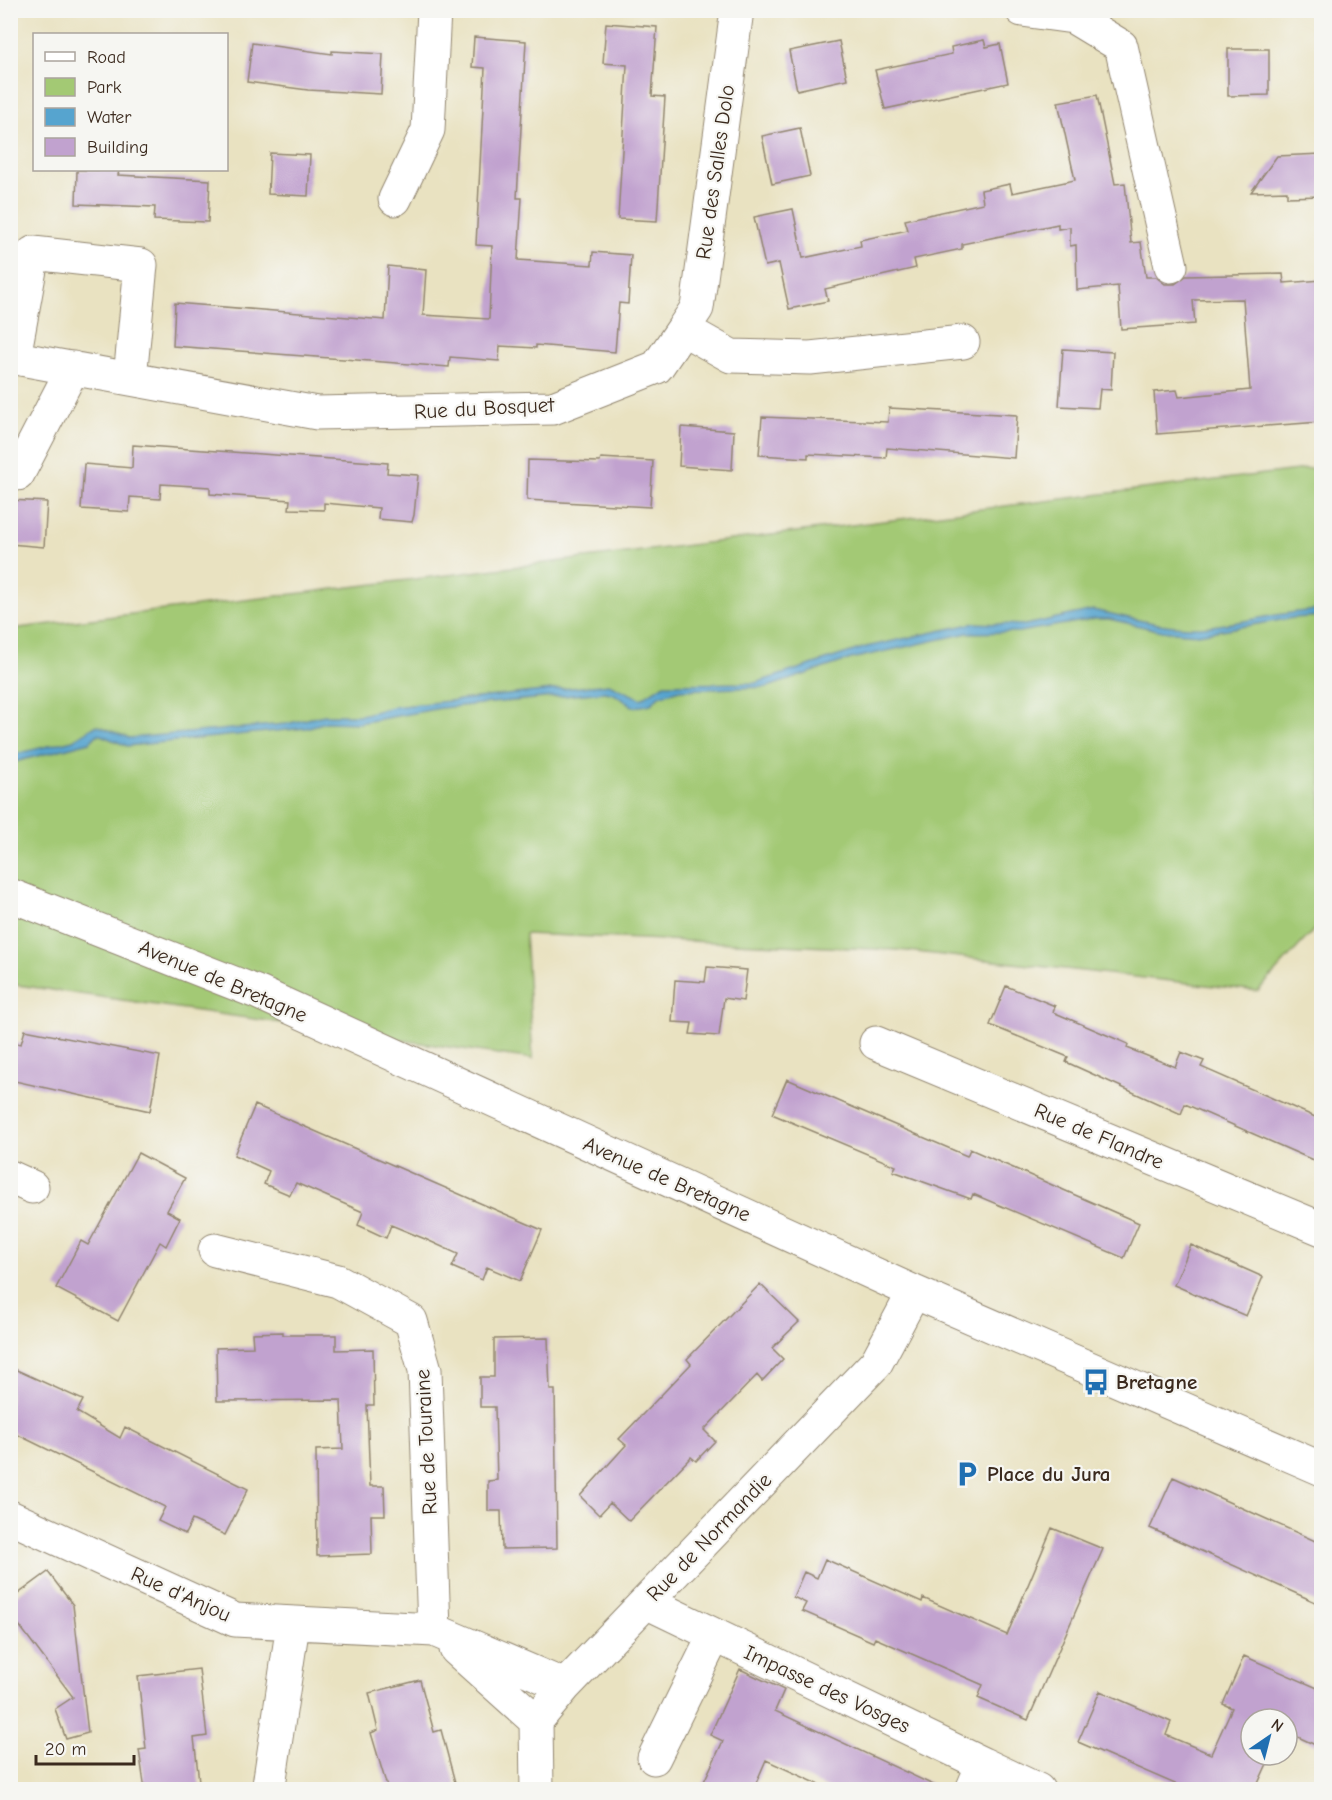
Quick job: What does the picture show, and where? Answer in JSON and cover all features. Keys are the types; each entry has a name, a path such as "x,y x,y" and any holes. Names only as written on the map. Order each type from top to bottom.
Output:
{"street":[{"path":"395,199 428,130 434,10"},
{"name":"Rue des Salles Dolo","path":"683,329 697,308 736,10"},
{"path":"1022,10 1073,16 1121,46 1171,266"},
{"path":"12,357 33,253 141,265 130,378"},
{"path":"683,329 731,356 810,358 963,342"},
{"name":"Rue du Bosquet","path":"12,357 316,413 553,408 657,367 683,329"},
{"path":"10,474 18,474 73,368"},
{"name":"Avenue de Bretagne","path":"10,895 260,993 914,1292 1322,1469"},
{"name":"Rue de Flandre","path":"876,1043 1322,1229"},
{"name":"Rue de Touraine","path":"215,1250 338,1281 411,1321 424,1370 434,1630"},
{"name":"Rue de Normandie","path":"536,1720 565,1686 876,1363 914,1292"},
{"name":"Rue d'Anjou","path":"10,1517 235,1620 434,1630"},
{"name":"Impasse des Vosges","path":"646,1602 977,1777 1038,1790"},
{"path":"271,1790 269,1785 293,1624"},
{"path":"434,1630 565,1686"},
{"path":"434,1630 536,1720 537,1790"},
{"path":"654,1758 714,1636"}],"green space":[{"path":"1321,467 1321,922 1258,991 898,950 525,934 533,1059 11,984 11,629"}],"water":[{"path":"1093,610 1145,622 1185,627 1229,624 1305,611 1321,610 1322,616 1293,618 1198,634 1162,631 1109,619 1095,619 1019,632 968,633 851,659 768,687 680,690 659,696 651,704 642,706 634,707 614,694 605,692 441,708 359,723 326,722 306,728 127,746 98,734 90,742 11,763 11,755 73,740 97,725 129,738 286,724 324,715 361,715 392,707 609,684 641,699 664,684 755,683 866,647 975,623 1025,625"}],"building":[{"path":"606,23 657,27 652,96 665,97 657,221 618,219 627,65 603,63"},
{"path":"474,37 526,41 517,198 522,198 518,260 592,265 593,252 631,255 628,304 619,303 615,352 536,345 536,348 500,346 499,361 450,357 449,367 173,346 175,303 385,320 388,266 426,270 423,315 489,319 492,246 476,245 485,68 472,67"},
{"path":"984,40 986,47 1000,44 1008,83 885,109 875,70 952,54 951,47"},
{"path":"839,41 847,79 797,90 789,51"},
{"path":"252,43 332,54 332,51 383,54 381,94 308,90 247,82"},
{"path":"1228,49 1269,49 1269,95 1228,96"},
{"path":"1097,95 1115,184 1125,183 1131,243 1141,242 1146,277 1156,277 1165,284 1175,284 1186,276 1283,274 1284,283 1322,280 1322,386 1317,386 1320,422 1157,434 1154,392 1177,390 1179,397 1250,390 1243,299 1193,300 1195,324 1121,329 1118,286 1077,290 1076,245 1070,246 1070,227 1058,229 1058,224 962,244 962,249 914,259 916,268 825,289 828,301 789,309 779,263 765,266 754,217 793,209 803,258 861,246 860,240 908,230 905,220 983,203 981,190 1010,184 1012,193 1075,180 1058,102"},
{"path":"800,128 810,176 772,184 762,136"},
{"path":"270,153 310,155 308,196 268,194"},
{"path":"1322,154 1322,196 1287,197 1287,191 1251,192 1277,156"},
{"path":"77,171 119,171 118,175 210,180 208,222 154,220 155,207 76,204"},
{"path":"1063,349 1113,352 1111,390 1100,389 1098,408 1059,406"},
{"path":"889,408 1017,415 1014,458 887,448 886,458 808,454 808,458 759,455 762,417 888,422"},
{"path":"681,427 734,431 732,470 679,466"},
{"path":"133,445 388,463 387,473 418,475 414,515 412,522 378,519 379,508 324,503 324,510 289,509 290,500 210,494 210,487 161,484 160,499 130,497 129,512 81,509 84,464 132,468"},
{"path":"601,458 653,461 650,507 527,500 528,460 600,462"},
{"path":"10,500 47,502 44,547 10,544"},
{"path":"707,967 747,970 743,1001 724,998 719,1036 690,1034 692,1023 672,1022 675,980 705,982"},
{"path":"1006,986 1055,1006 1053,1012 1128,1044 1127,1048 1175,1067 1181,1052 1204,1061 1201,1067 1322,1120 1322,1164 1185,1104 1181,1114 1066,1062 1068,1057 990,1025"},
{"path":"25,1030 160,1056 150,1111 10,1080 10,1042 21,1044"},
{"path":"787,1079 967,1156 970,1149 1139,1223 1124,1258 973,1194 971,1199 893,1171 896,1166 772,1114"},
{"path":"255,1105 542,1230 520,1281 487,1267 482,1280 452,1267 458,1254 425,1239 391,1225 386,1238 358,1225 363,1212 296,1183 290,1195 264,1184 269,1171 234,1155"},
{"path":"138,1153 185,1178 167,1211 180,1218 166,1246 160,1242 118,1321 56,1288 81,1241 88,1245"},
{"path":"1191,1245 1263,1277 1246,1316 1174,1285"},
{"path":"760,1284 799,1322 772,1348 783,1359 762,1381 757,1375 704,1430 715,1441 696,1461 691,1457 629,1521 610,1503 599,1515 580,1496 626,1445 619,1439 691,1364 687,1359"},
{"path":"283,1332 283,1335 336,1335 336,1350 373,1349 374,1405 367,1405 370,1486 384,1486 385,1515 371,1515 372,1554 317,1556 316,1450 343,1449 341,1400 217,1401 216,1348 253,1347 252,1333"},
{"path":"548,1338 550,1390 555,1390 557,1548 502,1549 501,1511 488,1511 488,1481 497,1480 495,1407 480,1407 480,1377 494,1377 494,1339"},
{"path":"10,1367 83,1400 77,1412 120,1438 125,1427 248,1489 225,1535 192,1520 185,1534 158,1521 165,1507 10,1431"},
{"path":"1173,1477 1322,1544 1322,1605 1150,1528"},
{"path":"1052,1528 1103,1549 1028,1720 978,1698 983,1685 875,1638 873,1642 802,1611 806,1603 793,1597 804,1572 817,1578 825,1559 922,1602 923,1598 1007,1635"},
{"path":"48,1572 73,1605 88,1733 66,1739 55,1709 73,1697 10,1613 10,1600"},
{"path":"1244,1656 1322,1690 1322,1748 1299,1737 1299,1707 1239,1707 1239,1767 1266,1767 1255,1790 1189,1790 1078,1742 1100,1691 1171,1722 1166,1735 1211,1754 1232,1708 1223,1704"},
{"path":"199,1669 207,1736 194,1738 200,1790 145,1790 139,1750 146,1749 138,1676"},
{"path":"740,1669 784,1690 775,1711 944,1790 831,1790 766,1760 753,1790 700,1790 723,1741 710,1735"},
{"path":"420,1680 434,1732 441,1730 457,1790 388,1790 371,1733 378,1730 369,1693"}],"place":[{"name":"Bretagne","path":"1096,1382"},
{"name":"Place du Jura","path":"967,1474"}]}
